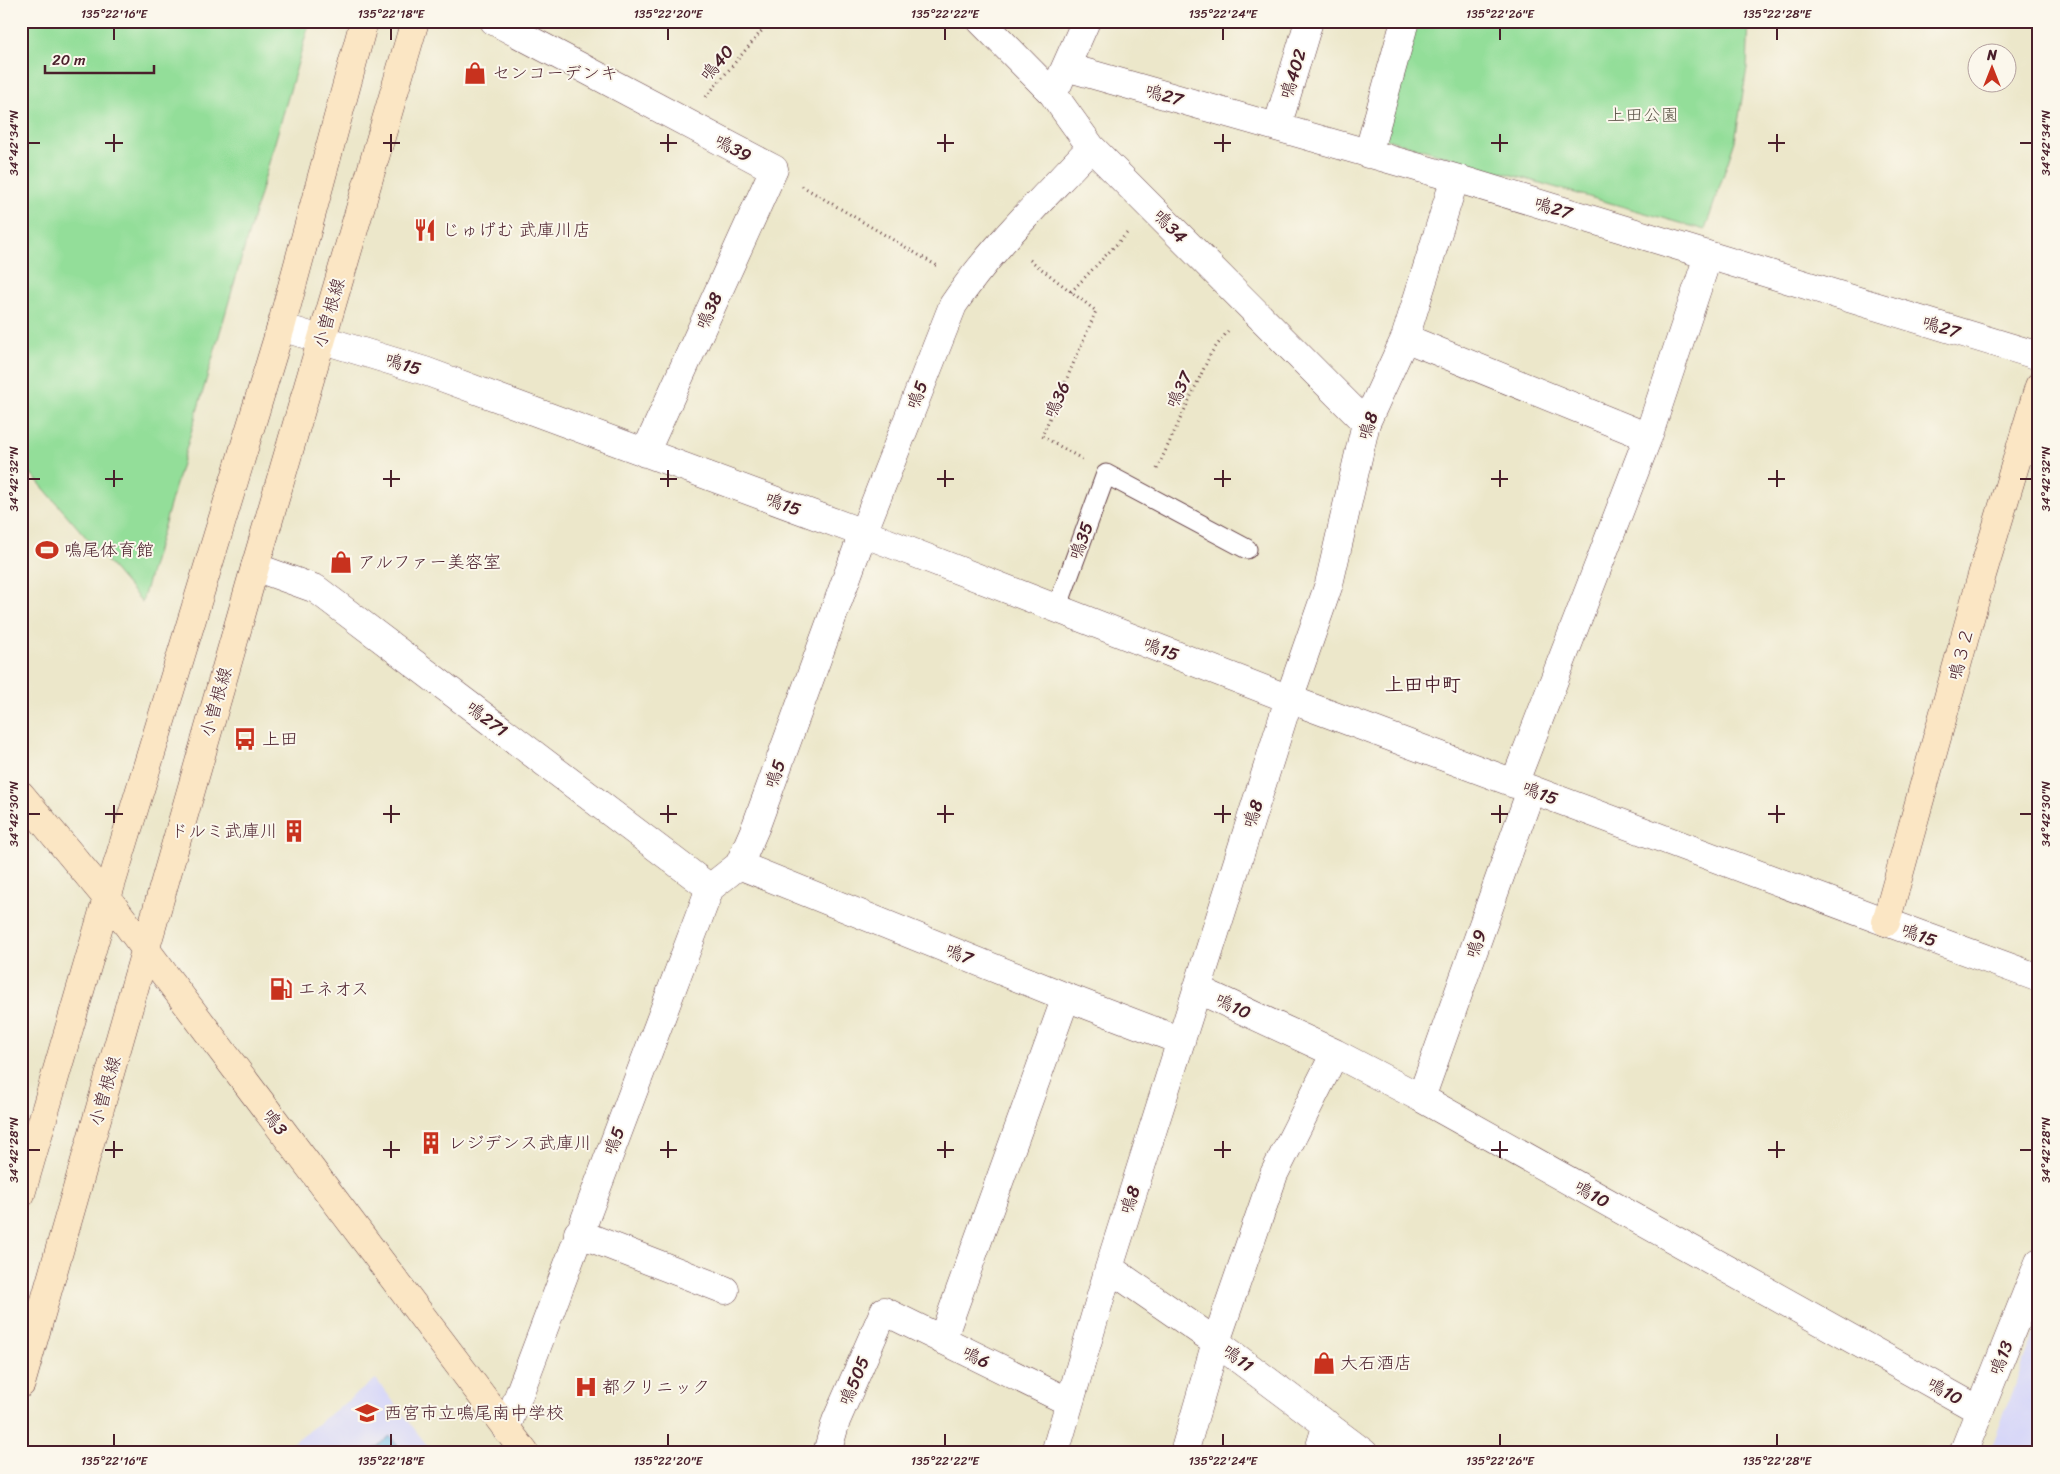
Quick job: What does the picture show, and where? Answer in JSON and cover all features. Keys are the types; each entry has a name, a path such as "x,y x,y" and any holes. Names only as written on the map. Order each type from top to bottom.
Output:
{"street":[{"path":"21,1194 107,898 281,327 364,21"},
{"name":"小曽根線","path":"21,1384 255,567 415,21"},
{"name":"鳴39","path":"494,21 774,169"},
{"name":"鳴34","path":"981,21 1053,94 1091,147 1366,423"},
{"path":"1053,94 1086,21"},
{"name":"鳴402","path":"1277,127 1308,21"},
{"path":"1368,154 1405,21"},
{"name":"鳴27","path":"1066,67 1455,178 2039,356"},
{"name":"鳴5","path":"506,1428 578,1233 710,888 739,865 756,826 863,533 953,305 967,284 1004,240 1091,147"},
{"name":"鳴38","path":"645,452 774,169"},
{"name":"鳴8","path":"1056,1453 1069,1402 1109,1268 1289,699 1329,584 1366,423 1405,338 1455,178"},
{"name":"鳴9","path":"1421,1098 1523,787 1648,437 1708,256"},
{"name":"鳴15","path":"281,327 425,371 645,452 863,533 1289,699 2039,978"},
{"path":"1405,338 1648,437"},
{"name":"鳴３２","path":"1886,922 1982,575 2039,386"},
{"name":"鳴271","path":"255,567 316,589 710,888"},
{"name":"鳴3","path":"21,795 107,898 525,1453"},
{"name":"鳴7","path":"739,865 1066,997 1181,1041"},
{"name":"鳴10","path":"1198,989 1335,1053 1421,1098 1980,1410"},
{"path":"942,1340 1066,997"},
{"path":"1184,1453 1216,1342 1274,1174 1335,1053"},
{"path":"578,1233 725,1290"},
{"name":"鳴13","path":"1962,1453 1980,1410 2031,1304 2039,1262"},
{"name":"鳴11","path":"1109,1268 1216,1342 1364,1453"},
{"name":"鳴6","path":"884,1311 1069,1402"},
{"name":"鳴505","path":"827,1453 836,1421 884,1311"},
{"path":"1318,1453 1327,1424"}],"lane":[{"path":"1106,474 1247,549"},
{"name":"鳴35","path":"1057,608 1106,474"}],"path":[{"name":"鳴40","path":"685,123 770,21"},
{"path":"774,169 967,284"},
{"path":"1071,292 1152,208"},
{"name":"鳴36","path":"1004,240 1096,311 1042,436 1106,474"},
{"name":"鳴37","path":"1146,495 1211,354 1248,305"}],"shaded area":[{"path":"2039,1321 2039,1453 1989,1453"},
{"name":"西宮市立鳴尾南中学校","path":"376,1379 433,1453 285,1453 286,1448"}],"green space":[{"path":"21,21 310,21 142,602 21,462"},
{"name":"上田公園","path":"1415,21 1749,21 1747,68 1735,141 1705,230 1382,138"}],"water":[{"path":"390,1436 403,1453 369,1453"}],"place":[{"name":"センコーデンキ","path":"475,73"},
{"name":"じゅげむ 武庫川店","path":"425,230"},
{"name":"鳴尾体育館","path":"47,550"},
{"name":"アルファー美容室","path":"341,562"},
{"name":"上田","path":"245,739"},
{"name":"ドルミ武庫川","path":"294,831"},
{"name":"エネオス","path":"281,989"},
{"name":"レジデンス武庫川","path":"431,1143"},
{"name":"大石酒店","path":"1324,1363"},
{"name":"都クリニック","path":"586,1387"},
{"name":"西宮市立鳴尾南中学校","path":"367,1413"}],"district":[{"name":"上田中町","path":"1423,684"}]}
